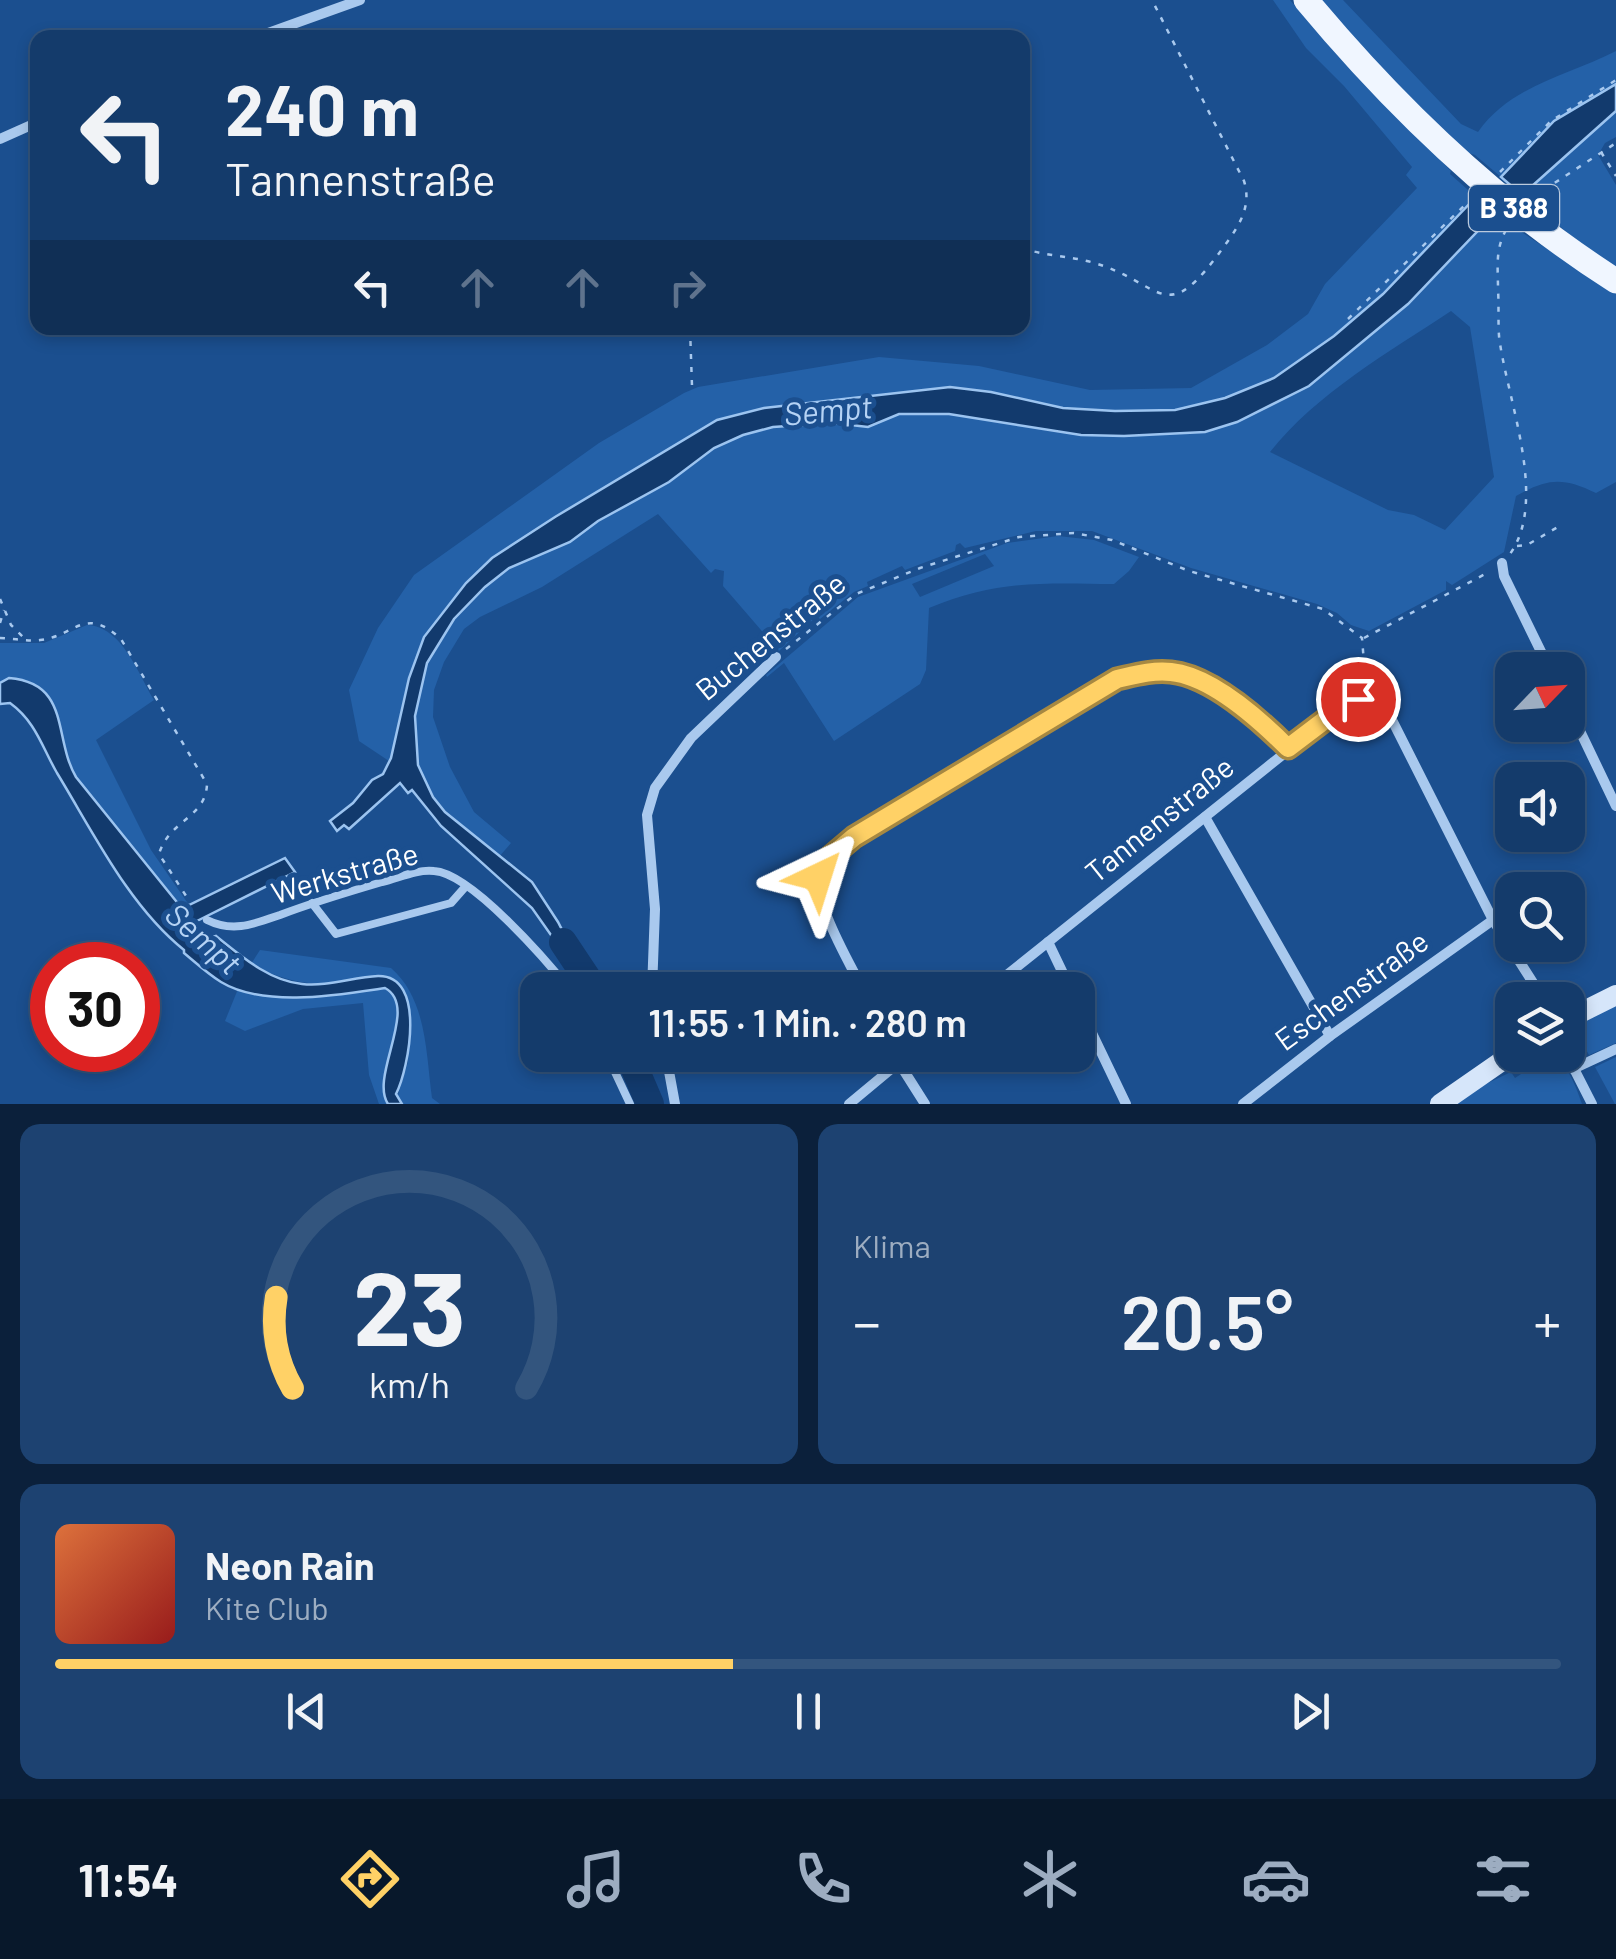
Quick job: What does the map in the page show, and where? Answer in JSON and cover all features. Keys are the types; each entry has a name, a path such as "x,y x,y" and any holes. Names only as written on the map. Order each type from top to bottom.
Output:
{"main road":[{"name":"B 388","path":"1306,0 1431,134 1513,207 1610,277"}],"street":[{"path":"276,30 360,0"},
{"path":"0,139 30,126"},
{"path":"1502,563 1504,576 1541,652"},
{"name":"Buchenstraße","path":"653,972 655,909 647,815 656,788 690,738 776,657"},
{"path":"855,972 826,911 818,877 822,864 854,837 1117,679 1143,672 1173,672 1191,677 1224,695 1288,748"},
{"path":"1367,700 1389,714 1493,920 1533,982"},
{"name":"Tannenstraße","path":"1010,972 1288,748 1350,701 1367,700"},
{"path":"1585,741 1616,806"},
{"path":"1205,817 1330,1036"},
{"name":"Eschenstraße","path":"1242,1104 1493,920"},
{"path":"1048,942 1062,972"},
{"path":"1585,1010 1616,995"},
{"path":"1095,1039 1126,1104"},
{"path":"1585,1064 1616,1049"},
{"path":"1440,1104 1495,1066"},
{"path":"669,1072 675,1104"},
{"path":"849,1104 882,1072"},
{"path":"904,1072 925,1104"},
{"path":"1576,1072 1592,1104"}],"lane":[{"name":"Werkstraße","path":"207,920 225,928 248,926 414,872 447,873 536,946 556,972"},
{"path":"312,903 336,934 452,903 466,886"},
{"path":"615,1072 630,1104"}],"path":[{"path":"1030,250 1088,261 1164,296 1188,290 1238,226 1246,202 1244,181 1152,0"},
{"path":"1532,198 1616,143"},
{"path":"1601,152 1616,176"},
{"path":"1367,700 1362,638 1397,623 1502,563 1516,546 1526,474 1499,336 1497,246 1512,220"},
{"path":"690,335 692,386"},
{"path":"1516,546 1527,545 1563,524"},
{"name":"Buchenstraße","path":"776,657 856,594 989,545 1019,537 1074,533 1112,540 1189,572 1323,609 1362,638"},
{"path":"0,599 17,633 26,639"},
{"path":"0,624 4,608"},
{"path":"0,638 46,640 92,622 121,638 207,784 202,805 163,838 159,854 190,902"}],"shaded area":[{"path":"1273,0 1290,0 1339,57 1476,197 1383,294 1334,336 1274,378 1225,398 1175,410 1063,408 950,387 764,408 717,420 492,558 454,599 423,644 406,688 389,761 359,741 349,690 378,628 414,575 599,443 684,393 698,387 879,357 979,366 1090,390 1191,388 1267,345 1308,314 1325,284 1417,188 1406,175 1412,167 1344,86 1306,48"},
{"path":"1317,0 1343,0 1461,124 1478,132 1491,116 1523,92 1616,51 1616,84 1554,121 1501,177 1466,152 1387,77"},
{"path":"1616,111 1616,137 1605,143 1598,155 1616,185 1616,268 1522,195"},
{"path":"1494,214 1616,294 1616,482 1596,493 1565,482 1547,483 1516,496 1504,552 1452,585 1446,581 1446,590 1369,631 1317,604 1191,568 1092,531 1036,531 965,548 960,543 955,551 905,570 902,566 867,582 868,586 820,619 817,616 779,651 723,586 724,571 715,569 711,573 658,514 542,587 480,617 464,629 444,662 434,690 433,717 450,767 474,812 511,843 498,858 445,812 418,765 415,716 427,663 454,619 484,587 509,568 570,542 598,521 669,482 714,448 743,435 774,427 833,423 868,427 899,414 949,414 1081,435 1205,432 1309,386","holes":["1451,311 1470,327 1494,477 1445,530 1414,515 1388,510 1270,452 1332,392"]},
{"path":"1058,536 1094,540 1139,557 1114,584 999,588 929,608 926,670 920,684 834,741 784,663 767,677 858,597 1007,543","holes":["985,554 994,566 920,597 912,584"]},
{"path":"87,625 99,627 120,643 154,700 96,740 151,850 189,905 180,906 76,777 67,762 61,736 9,678 0,683 0,643 44,643"},
{"path":"260,950 391,968 412,995 418,1011 432,1098 440,1104 402,1104 397,1098 408,1062 409,1005 380,976 329,984 299,982 251,964"},
{"path":"385,988 394,997 398,1010 384,1077 388,1104 379,1104 369,1075 363,1003 303,1009 245,1031 225,1021 238,989 302,997"},
{"path":"1616,1001 1616,1043 1589,1055 1585,1048 1585,1019"},
{"path":"1616,1057 1616,1104 1615,1104 1595,1067"},
{"path":"1511,1072 1515,1078 1524,1072 1567,1072 1582,1104 1451,1104"}],"water":[{"path":"1616,84 1616,111 1522,195 1501,177 1554,121"},
{"path":"1476,197 1494,214 1408,304 1309,386 1237,422 1205,432 1124,436 1081,435 949,414 899,414 868,427 833,423 773,427 714,448 669,482 598,521 570,542 509,568 485,587 454,619 427,663 415,716 418,765 445,812 532,882 583,971 570,962 532,908 441,826 412,790 408,793 400,783 349,829 344,825 337,831 330,821 383,774 391,758 409,678 424,637 466,583 492,558 555,517 717,420 764,408 950,387 1063,408 1115,411 1175,410 1225,398 1274,378 1334,336 1383,294"},
{"path":"9,678 29,682 51,701 76,777 180,906 285,858 295,872 197,921 196,927 210,938 216,936 267,973 290,982 321,984 378,976 393,980 403,990 409,1006 409,1045 396,1094 402,1104 388,1104 384,1092 398,1010 394,997 385,988 301,997 258,995 221,982 202,968 164,932 129,890 26,718 10,703 0,704 0,683"}],"waterway":[{"name":"Sempt","path":"563,942 583,972"},
{"name":"Sempt","path":"636,1072 650,1104"}],"route":[{"path":"818,877 822,864 854,837 1117,679 1143,672 1173,672 1191,677 1238,705 1288,748 1358,699"}]}
